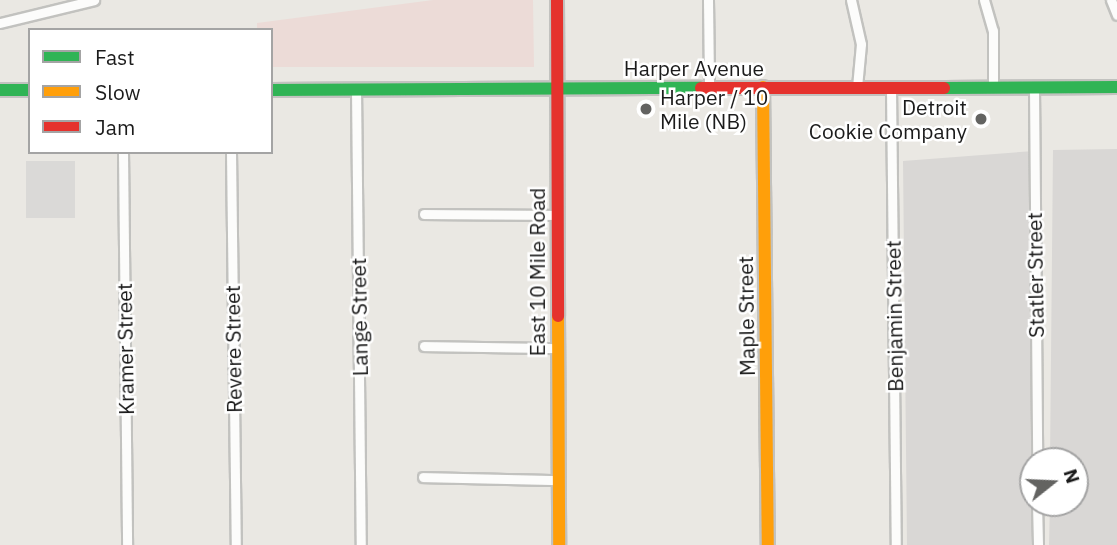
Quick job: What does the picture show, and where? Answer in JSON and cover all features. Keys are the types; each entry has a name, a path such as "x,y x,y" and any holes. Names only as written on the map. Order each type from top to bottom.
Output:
{"street":[{"path":"0,23 73,2 94,0"},
{"name":"East 10 Mile Road","path":"557,0 559,545"},
{"path":"708,0 709,87"},
{"path":"851,0 861,44 857,87"},
{"path":"984,0 993,31 993,88"},
{"path":"1111,0 1117,15"},
{"name":"Maple Street","path":"763,87 768,545"},
{"name":"Harper Avenue","path":"273,90 1117,87"},
{"name":"Benjamin Street","path":"891,88 896,545"},
{"name":"Lange Street","path":"356,89 362,545"},
{"name":"Statler Street","path":"1034,89 1037,447"},
{"path":"0,90 28,90"},
{"name":"Kramer Street","path":"122,154 128,545"},
{"name":"Revere Street","path":"231,154 236,545"},
{"path":"424,214 558,215"},
{"path":"424,346 558,348"},
{"path":"423,477 557,480"},
{"path":"1037,517 1038,545"}],"shaded area":[{"path":"433,0 533,0 534,67 273,67 273,28 257,28 257,23"},
{"path":"1117,149 1117,545 1049,545 1050,517 1089,517 1089,447 1050,447 1053,150"},
{"path":"1034,151 1033,447 1019,447 1019,517 1035,517 1038,545 907,545 903,161"},
{"path":"26,161 75,161 75,218 26,218"}],"traffic: fast":[{"path":"944,88 1117,87"},
{"path":"273,90 701,88"},
{"path":"0,90 28,90"}],"traffic: slow":[{"path":"763,87 768,545"},
{"path":"558,316 559,545"}],"traffic: jam":[{"path":"557,0 558,316"},
{"path":"701,88 944,88"}],"place":[{"name":"Harper / 10 Mile (NB)","path":"646,109"},
{"name":"Detroit Cookie Company","path":"981,119"}]}
